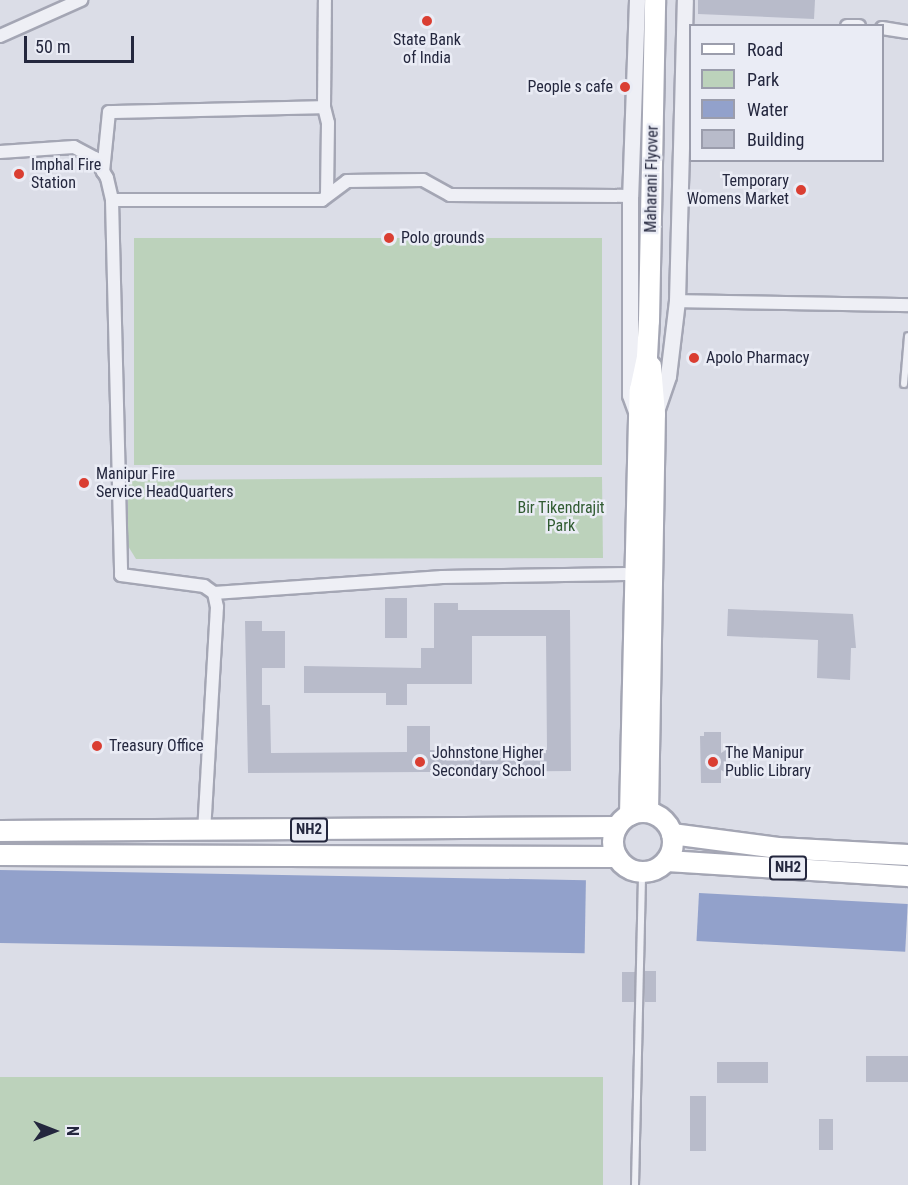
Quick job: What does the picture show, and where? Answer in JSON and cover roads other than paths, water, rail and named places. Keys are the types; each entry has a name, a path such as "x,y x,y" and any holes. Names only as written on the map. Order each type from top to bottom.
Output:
{"main road":[{"name":"Maharani Flyover","path":"647,417 655,0"},
{"path":"643,679 637,574 647,417"},
{"path":"642,873 623,865 617,857 614,837 632,818 643,679 647,417"},
{"path":"632,818 663,819 672,834 674,843 667,861"},
{"name":"NH2","path":"0,831 204,831 632,818"},
{"name":"NH2","path":"672,834 778,848 908,855"},
{"name":"NH2","path":"0,855 617,857"},
{"name":"NH2","path":"642,873 667,861 908,876"}],"street":[{"path":"0,36 67,3 81,0"},
{"path":"325,0 324,107 328,123 327,194"},
{"path":"637,0 630,196 630,394 647,417 669,376 676,301 688,29 685,0"},
{"path":"884,28 908,32"},
{"path":"103,172 109,112 324,107"},
{"path":"0,152 74,147 95,158 103,172 112,200 121,575 204,586 214,593 442,577 637,574"},
{"path":"112,200 322,200 346,181 423,180 450,195 630,196"},
{"path":"676,301 908,305"},
{"path":"204,831 217,607 214,593"}],"lane":[{"path":"904,384 908,336"},
{"path":"634,1185 642,873"}],"water":[{"path":"0,870 586,880 585,953 0,943"},
{"path":"699,893 908,904 905,952 696,941"}],"place":[{"name":"State Bank of India","path":"427,21"},
{"name":"People s cafe","path":"625,87"},
{"name":"Imphal Fire Station","path":"19,174"},
{"name":"Temporary Womens Market","path":"801,190"},
{"name":"Polo grounds","path":"389,238"},
{"name":"Apolo Pharmacy","path":"694,358"},
{"name":"Manipur Fire Service HeadQuarters","path":"84,483"},
{"name":"Treasury Office","path":"97,746"},
{"name":"Johnstone Higher Secondary School","path":"420,762"},
{"name":"The Manipur Public Library","path":"713,762"}],"park label":[{"name":"Bir Tikendrajit Park","path":"561,517"}]}
